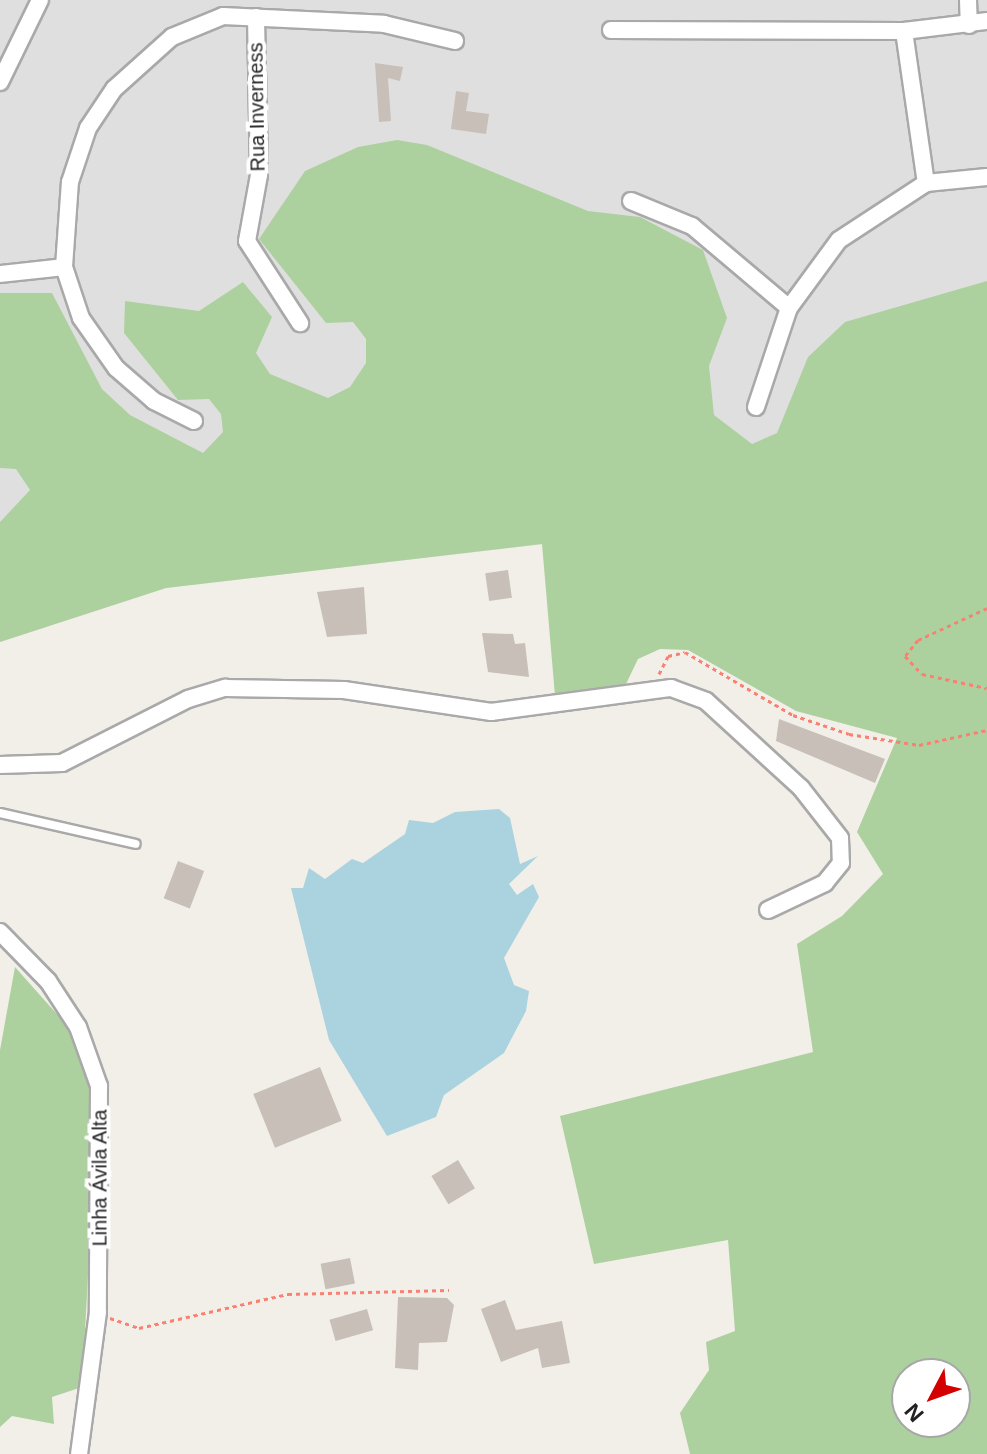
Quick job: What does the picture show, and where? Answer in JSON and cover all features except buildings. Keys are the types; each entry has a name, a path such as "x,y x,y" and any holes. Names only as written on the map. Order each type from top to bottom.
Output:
{"street":[{"path":"0,82 40,0"},
{"path":"968,0 969,25"},
{"path":"194,421 154,401 116,368 81,318 64,267 70,182 88,128 114,89 141,60 201,20 256,17 384,24 455,41"},
{"name":"Rua Inverness","path":"256,17 259,175 247,241 300,323"},
{"path":"611,30 904,31 987,21"},
{"path":"904,31 926,183"},
{"path":"756,407 789,308 813,269 862,219 926,183 987,177"},
{"path":"631,201 692,226 789,308"},
{"path":"0,274 64,267"},
{"path":"0,765 62,763 188,699 225,688 344,690 491,712 652,688 706,701 801,788 840,838 841,863 825,883 768,910"},
{"name":"Linha Ávila Alta","path":"0,932 48,981 78,1027 99,1086 98,1312 79,1454"}],"lane":[{"path":"0,813 136,844"}],"path":[{"path":"987,608 918,640 905,656 922,674 987,688"},
{"path":"652,688 668,656 685,652 793,715 849,734 919,745 987,730"},
{"path":"98,1312 139,1328 288,1294 449,1290"}],"shaded area":[{"path":"0,0 987,0 987,468 552,543 166,588 0,642"}],"green space":[{"path":"397,140 427,145 588,211 640,217 703,250 727,318 709,366 714,415 752,444 777,433 808,357 845,322 987,281 987,1454 690,1454 680,1413 709,1370 706,1342 735,1331 728,1240 594,1264 560,1116 813,1052 797,944 842,916 883,874 857,832 897,738 796,711 688,650 660,649 638,659 626,684 555,696 542,544 166,588 0,642 0,522 30,490 16,469 0,468 0,293 52,293 102,389 130,415 203,453 223,432 221,414 209,399 178,400 124,333 125,301 199,311 243,282 272,317 256,353 270,374 328,398 350,387 366,363 366,339 353,322 326,323 259,239 305,171 358,147"},
{"path":"15,967 71,1030 91,1087 95,1146 82,1387 52,1397 54,1424 12,1416 0,1427 0,1050"}],"water":[{"path":"499,809 510,818 520,864 538,856 509,884 517,895 533,884 539,897 504,958 514,985 529,991 526,1011 504,1053 444,1095 436,1117 387,1136 329,1040 291,888 303,888 309,868 325,879 352,859 363,863 405,834 409,820 433,823 455,812"}]}
